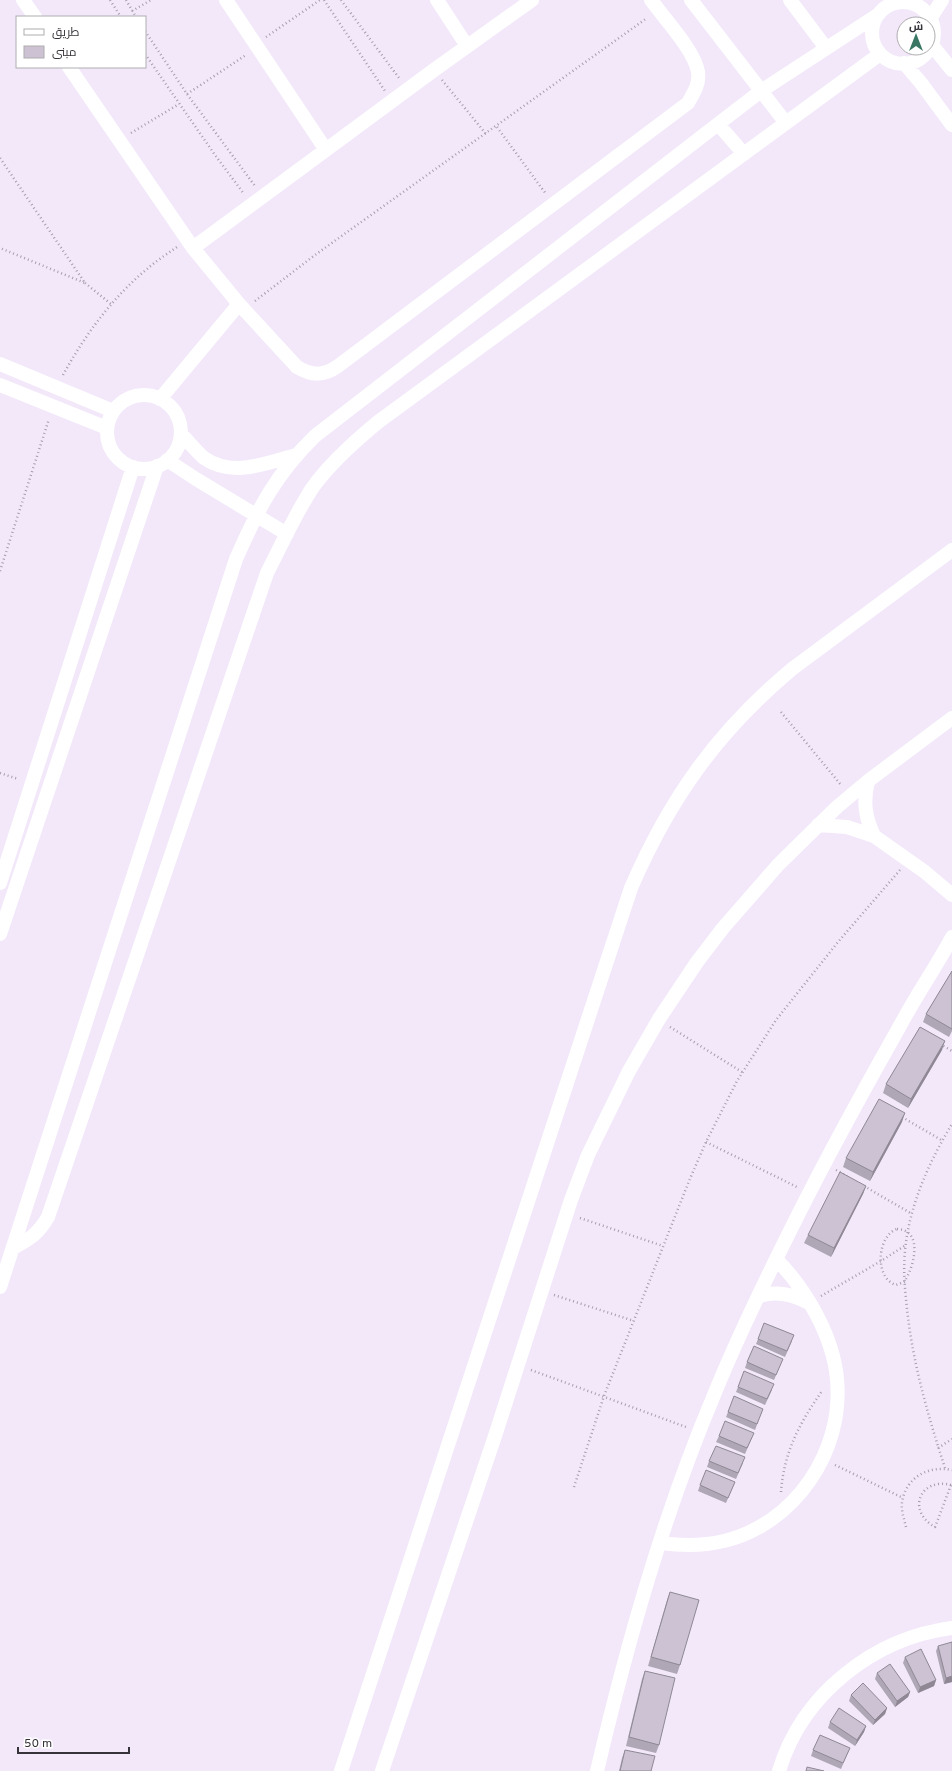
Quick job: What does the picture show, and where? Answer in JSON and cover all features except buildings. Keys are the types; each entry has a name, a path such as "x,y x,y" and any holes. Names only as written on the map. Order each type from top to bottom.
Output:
{"street":[{"path":"23,0 34,16"},
{"path":"226,0 326,150"},
{"path":"437,0 467,46"},
{"path":"190,244 258,200 434,70 532,0"},
{"path":"691,0 786,123"},
{"path":"790,0 826,48"},
{"path":"932,16 942,0"},
{"path":"0,1287 236,559 255,515 276,480 296,455 315,436 761,91 893,4 907,1 918,6 928,16"},
{"path":"70,68 190,244 242,307 297,367 307,373 318,375 329,372 688,103 696,89 698,72 693,57 655,5"},
{"path":"879,14 872,30 874,42 880,54 895,63 913,62 923,56"},
{"path":"936,50 952,70"},
{"path":"12,1248 30,1239 41,1229 48,1217 261,592 268,573 298,511 314,486 351,444 378,422 880,54"},
{"path":"904,63 922,83 952,125"},
{"path":"718,124 744,154"},
{"path":"160,399 242,307"},
{"path":"0,364 113,411"},
{"path":"0,386 107,428"},
{"path":"134,396 152,396 160,399 167,403 175,413 180,425 181,434 177,448 162,463 149,468 133,467 118,458 113,452 107,436 107,428 113,411 119,404 134,396"},
{"path":"181,434 204,458 225,467 237,469 250,468 296,455"},
{"path":"162,463 287,534"},
{"path":"0,934 61,752 162,463"},
{"path":"0,883 133,467"},
{"path":"340,1771 632,888 656,834 671,808 704,758 724,734 762,694 792,669 952,550"},
{"path":"382,1771 518,1366 567,1213 588,1155 629,1071 659,1019 697,962 723,928 778,865 818,825 850,796 952,718"},
{"path":"44,746 61,752"},
{"path":"868,781 864,800 867,818 874,836"},
{"path":"818,825 847,826 874,836 952,894"},
{"path":"597,1771 629,1648 661,1543 699,1432 714,1394 776,1259 824,1163 902,1021 951,940"},
{"path":"661,1543 693,1545 724,1541 754,1530 768,1522 793,1501 804,1488 822,1459 832,1434 838,1396 836,1371 831,1347 825,1332 795,1279 776,1259"},
{"path":"759,1296 772,1293 793,1295 809,1303"},
{"path":"779,1771 788,1749 808,1714 835,1683 851,1669 885,1648 903,1640 922,1633 952,1628"}],"path":[{"path":"110,0 120,16"},
{"path":"126,0 135,16"},
{"path":"132,11 151,0"},
{"path":"187,94 257,46 320,0"},
{"path":"324,0 392,101"},
{"path":"340,0 408,90"},
{"path":"242,307 497,127 655,5"},
{"path":"146,32 224,146 258,200"},
{"path":"146,55 179,104 258,200"},
{"path":"434,70 486,134"},
{"path":"120,140 179,104"},
{"path":"497,127 554,204"},
{"path":"0,158 85,283"},
{"path":"56,388 80,344 111,304 147,268 190,244"},
{"path":"0,248 85,283 111,304"},
{"path":"0,571 53,407"},
{"path":"781,712 850,796"},
{"path":"0,773 32,784"},
{"path":"574,1487 604,1396 663,1246 706,1142 742,1072 776,1020 798,991 908,860"},
{"path":"659,1019 742,1072"},
{"path":"934,1040 952,1051"},
{"path":"896,1113 943,1141"},
{"path":"945,1468 938,1448 917,1370 904,1282 906,1245 912,1214 929,1168 952,1124"},
{"path":"706,1142 809,1193"},
{"path":"824,1163 851,1179"},
{"path":"858,1182 912,1214"},
{"path":"567,1213 663,1246"},
{"path":"897,1229 908,1232 913,1241 914,1255 911,1269 904,1282 896,1285 888,1281 882,1270 882,1248 889,1233 897,1229"},
{"path":"809,1303 881,1262 906,1245"},
{"path":"542,1290 634,1321"},
{"path":"518,1366 604,1396 699,1432"},
{"path":"779,1513 783,1471 792,1441 807,1414 836,1371"},
{"path":"938,1448 952,1439"},
{"path":"822,1459 903,1498"},
{"path":"906,1527 902,1511 903,1498 908,1486 920,1474 928,1470 945,1468 952,1470"},
{"path":"933,1484 952,1484 946,1499 935,1527 927,1522 921,1515 919,1506 920,1497 925,1489 933,1484"}]}
